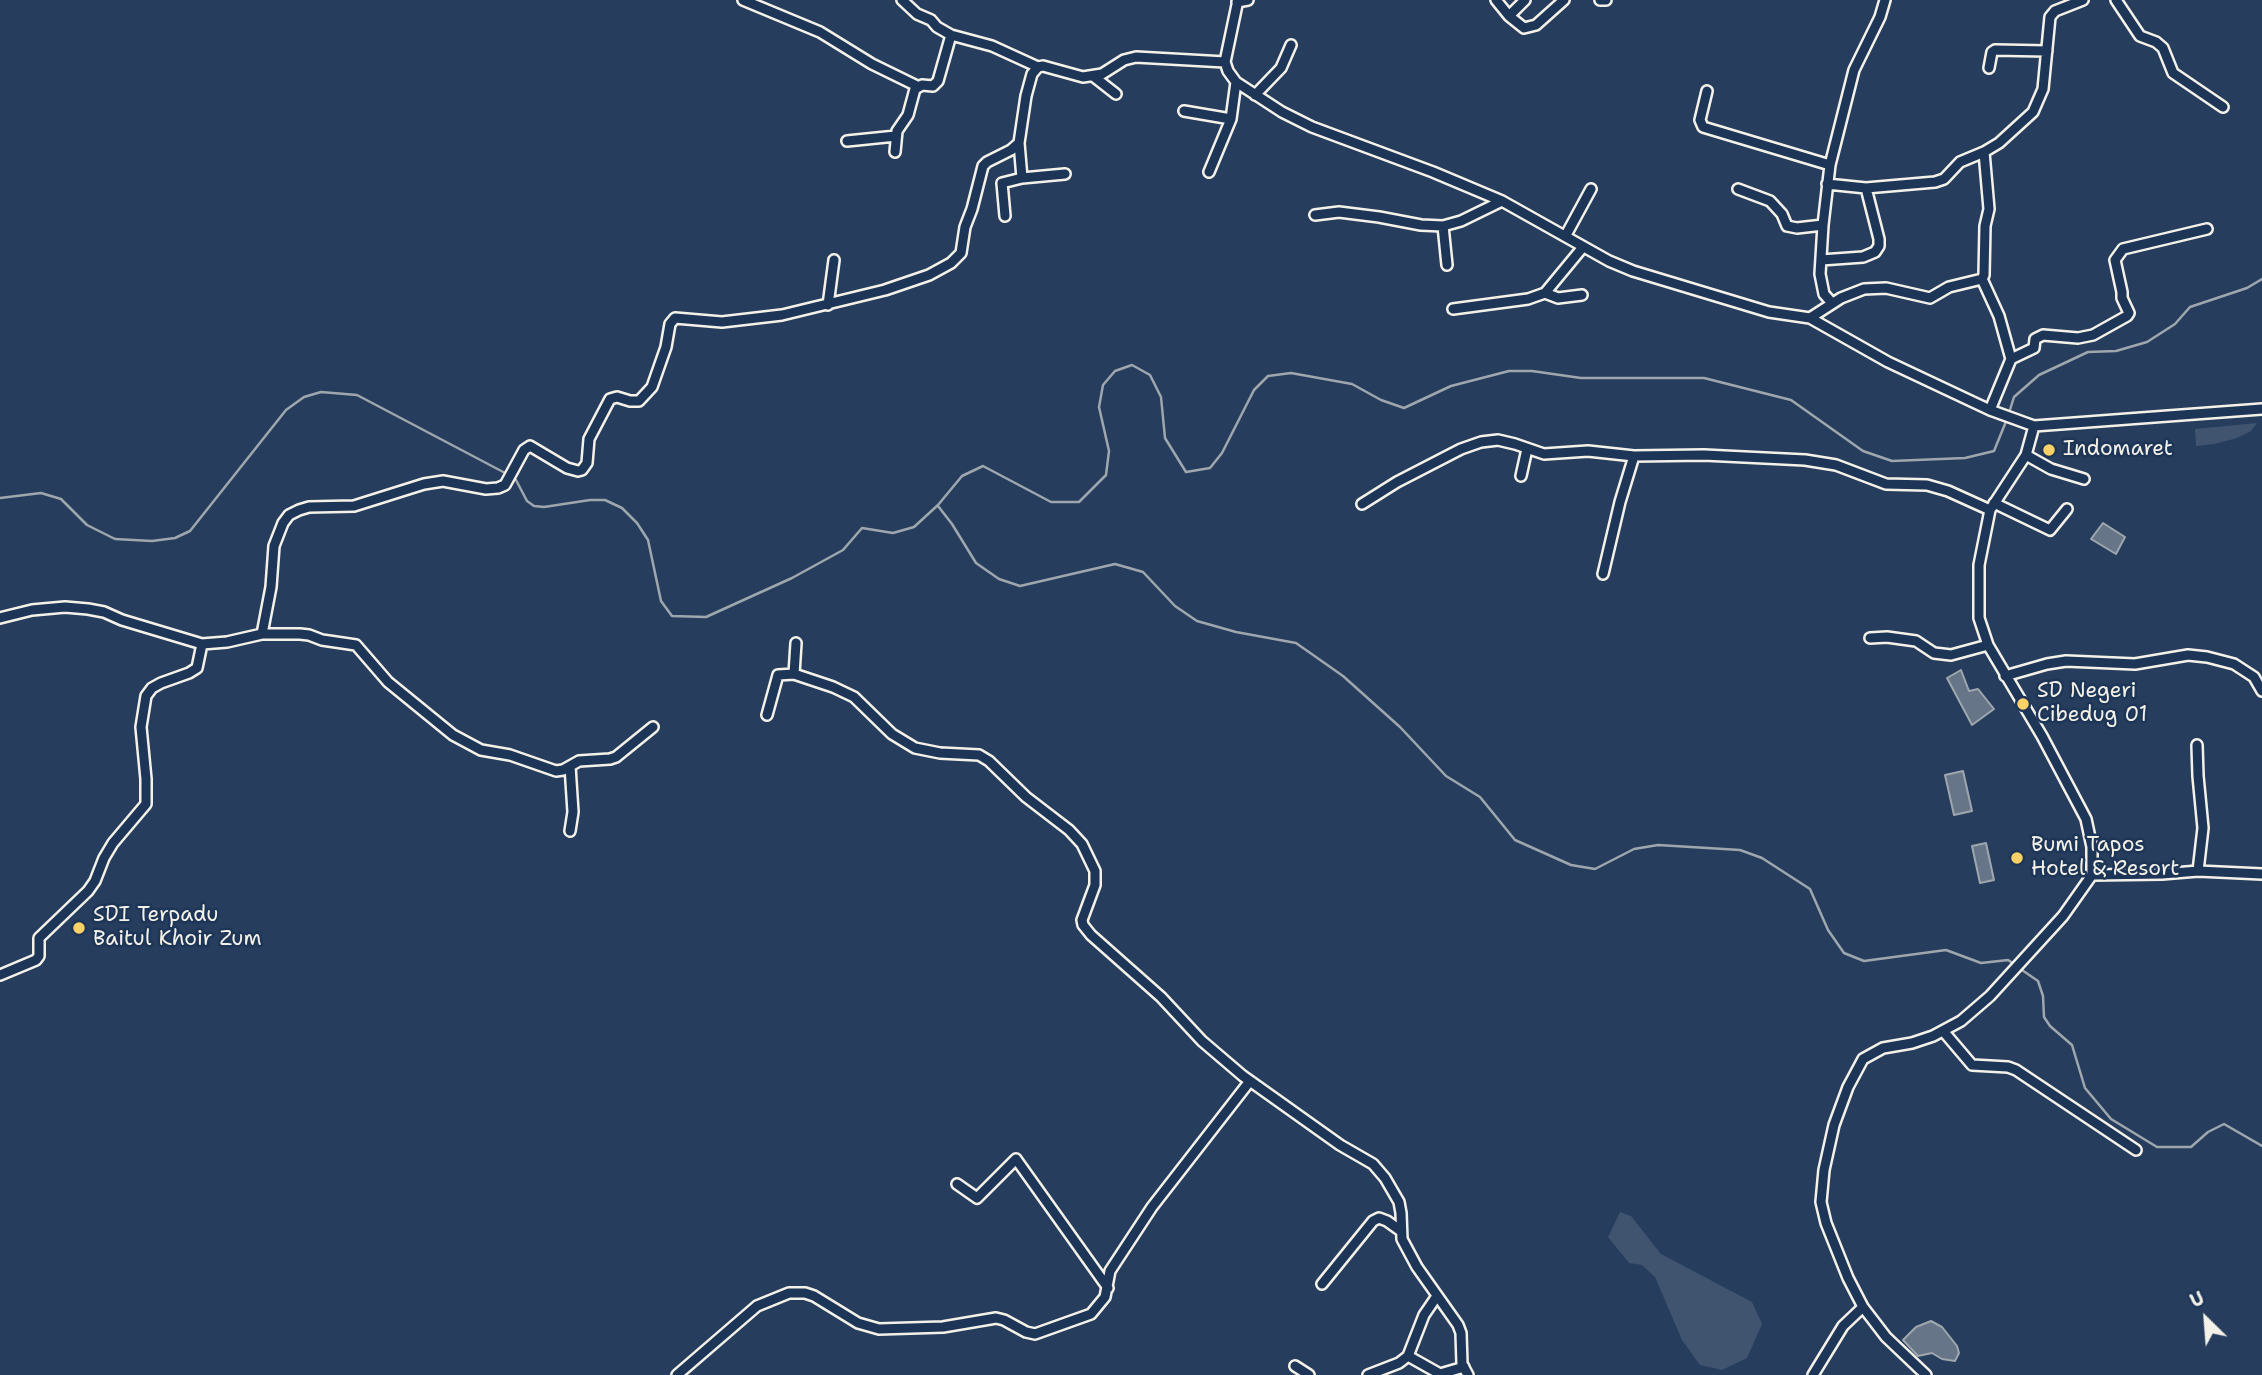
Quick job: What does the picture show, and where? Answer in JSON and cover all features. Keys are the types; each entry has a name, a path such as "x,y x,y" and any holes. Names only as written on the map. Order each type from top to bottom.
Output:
{"street":[{"path":"743,0 820,32 872,64 917,86 933,86 938,81 951,35"},
{"path":"902,0 917,14 931,20 951,35 992,46 1038,67 1043,66 1072,75 1102,74 1124,60 1136,57 1225,62"},
{"path":"1496,0 1509,16 1524,28 1536,25 1564,0"},
{"path":"1509,16 1525,0"},
{"path":"1601,0 1606,0"},
{"path":"1832,303 1824,295 1820,274 1830,165 1854,70 1880,17 1885,0"},
{"path":"1827,184 1866,188 1936,182 1944,179 1960,162 1998,143 2033,112 2043,89 2052,13 2063,4 2084,0"},
{"path":"2116,0 2140,36 2163,48 2173,73 2224,107"},
{"path":"1241,1 1225,62 1236,82 1312,127 1502,201 1583,247 1633,271 1769,312 1810,318 1888,362 1990,410 2034,426 2262,410"},
{"path":"1255,95 1281,68 1291,45"},
{"path":"1989,68 1992,52 1995,50 2047,51"},
{"path":"1021,178 1019,143 1026,96 1032,74 1038,67"},
{"path":"1093,76 1116,94"},
{"path":"1209,172 1231,119 1236,82"},
{"path":"895,152 896,136 908,115 917,86"},
{"path":"1707,91 1700,120 1703,127 1830,165"},
{"path":"1184,111 1231,119"},
{"path":"847,141 896,136"},
{"path":"262,634 271,587 274,546 289,515 309,507 354,506 433,482 498,488 505,485 524,450 530,446 568,468 578,471 585,468 589,439 610,399 617,397 639,401 652,387 666,347 670,324 675,318 741,321 828,305 929,275 957,259 961,253 965,227 983,166 1019,143"},
{"path":"1984,152 1989,209 1985,226 1982,279 1999,316 2011,359 1990,410"},
{"path":"1005,216 1002,183 1021,178 1065,174"},
{"path":"1821,260 1863,257 1875,253 1879,246 1866,188"},
{"path":"1566,235 1591,189"},
{"path":"1738,189 1770,201 1782,214 1787,226 1797,228 1823,225"},
{"path":"1315,215 1339,212 1443,226 1502,201"},
{"path":"1443,226 1447,265"},
{"path":"2011,359 2034,348 2035,339 2043,335 2085,337 2127,316 2129,313 2122,298 2115,260 2123,249 2207,229"},
{"path":"1453,309 1528,299 1545,293 1583,247"},
{"path":"828,305 834,260"},
{"path":"1810,318 1851,293 1874,287 1896,289 1930,298 1950,287 1982,279"},
{"path":"1545,293 1558,298 1582,295"},
{"path":"1926,1375 1886,1337 1863,1307 1848,1278 1826,1223 1821,1202 1824,1170 1834,1125 1848,1087 1863,1059 1883,1048 1912,1043 1944,1031 1961,1021 1982,1004 2063,916 2092,875 2090,833 2086,819 2042,736 1988,645 1979,618 1981,553 1992,506 2026,455 2034,426"},
{"path":"1362,503 1461,449 1498,440 1544,454 1588,451 1634,456 1704,455 1805,460 1836,465 1886,484 1927,485 1948,491 2050,530 2067,509"},
{"path":"1521,476 1527,449"},
{"path":"2026,455 2051,469 2084,479"},
{"path":"1603,574 1634,456"},
{"path":"0,618 32,610 65,607 104,612 202,644 227,642 262,634 309,635 322,640 356,645 397,690 453,735 481,750 510,755 556,771 579,761 616,757 653,727"},
{"path":"1870,638 1887,636 1916,640 1934,653 1951,655 1988,645"},
{"path":"794,674 796,643"},
{"path":"0,975 36,960 39,956 39,938 88,891 113,843 146,804 141,727 146,696 152,688 161,683 197,668 202,644"},
{"path":"2005,676 2066,661 2136,664 2188,655 2234,664 2254,677 2261,688"},
{"path":"767,715 778,676 794,674 845,692 854,697 892,734 915,748 940,753 979,755 989,761 1026,797 1069,830 1083,844 1095,871 1095,884 1083,914 1083,925 1161,997 1202,1041 1250,1082 1340,1145 1373,1164 1385,1178 1399,1202 1402,1239 1408,1252 1458,1325 1461,1333 1461,1358 1466,1371 1440,1374 1408,1356"},
{"path":"2197,745 2203,828 2198,871"},
{"path":"570,766 573,812 570,831"},
{"path":"2092,875 2198,871 2262,874"},
{"path":"1944,1031 1972,1065 2016,1070 2136,1150"},
{"path":"677,1375 757,1306 789,1293 814,1296 858,1322 879,1329 943,1327 996,1318 1035,1334 1091,1314 1105,1297 1110,1271 1153,1207 1250,1082"},
{"path":"957,1184 977,1198 1016,1159 1108,1288"},
{"path":"1322,1284 1373,1221 1380,1218 1401,1231"},
{"path":"1368,1375 1399,1363 1408,1356 1424,1315 1437,1296"},
{"path":"1813,1375 1843,1326 1863,1307"},
{"path":"1295,1366 1309,1375"}],"shaded area":[{"path":"2257,423 2251,431 2237,438 2196,446 2195,429"},
{"path":"2103,523 2125,537 2116,554 2091,539"},
{"path":"1961,670 1969,691 1978,689 1994,709 1972,725 1947,678"},
{"path":"1963,771 1972,811 1954,815 1945,775"},
{"path":"1986,843 1994,880 1980,883 1972,846"},
{"path":"1620,1212 1631,1216 1661,1254 1752,1302 1762,1324 1747,1358 1722,1370 1700,1365 1682,1340 1655,1277 1642,1265 1629,1263 1608,1237"},
{"path":"1931,1321 1942,1327 1957,1346 1959,1353 1955,1361 1942,1359 1932,1353 1918,1356 1903,1340 1916,1327"}],"waterway":[{"path":"2009,413 2014,397 2039,375 2088,352 2116,351 2147,342 2175,324 2190,307 2247,288 2262,279"},
{"path":"512,477 527,501 534,506 605,500 622,508 637,523 648,540 661,601 672,616 706,617 792,578 843,550 862,528 893,533 914,527 938,505 962,476 983,466 1051,502 1079,502 1106,475 1109,451 1099,407 1103,385 1115,371 1132,365 1150,375 1161,397 1165,438 1186,472 1210,468 1222,453 1254,390 1268,376 1291,373 1352,384 1381,400 1404,408 1451,386 1509,371 1532,371 1581,378 1704,378 1791,400 1863,451 1892,461 1965,458 1994,451 2007,419"},
{"path":"0,498 41,493 61,499 87,525 115,539 152,541 175,538 190,531 286,410 304,397 321,392 357,395 507,474"},
{"path":"938,506 976,563 999,579 1020,586 1115,564 1143,572 1175,606 1197,621 1236,632 1296,643 1343,676 1400,727 1446,776 1480,797 1515,840 1571,865 1595,869 1634,849 1658,845 1740,850 1762,858 1810,889 1828,930 1844,953 1864,961 1946,950 1981,963 2008,960 2014,964"},
{"path":"2019,968 2038,981 2043,996 2044,1017 2050,1026 2072,1045 2085,1088 2111,1119 2157,1147 2191,1147 2208,1132 2224,1124 2262,1146"}],"place":[{"name":"Indomaret","path":"2049,450"},
{"name":"SD Negeri Cibedug 01","path":"2023,704"},
{"name":"Bumi Tapos Hotel & Resort","path":"2017,858"},
{"name":"SDI Terpadu Baitul Khoir Zum","path":"79,928"}]}
